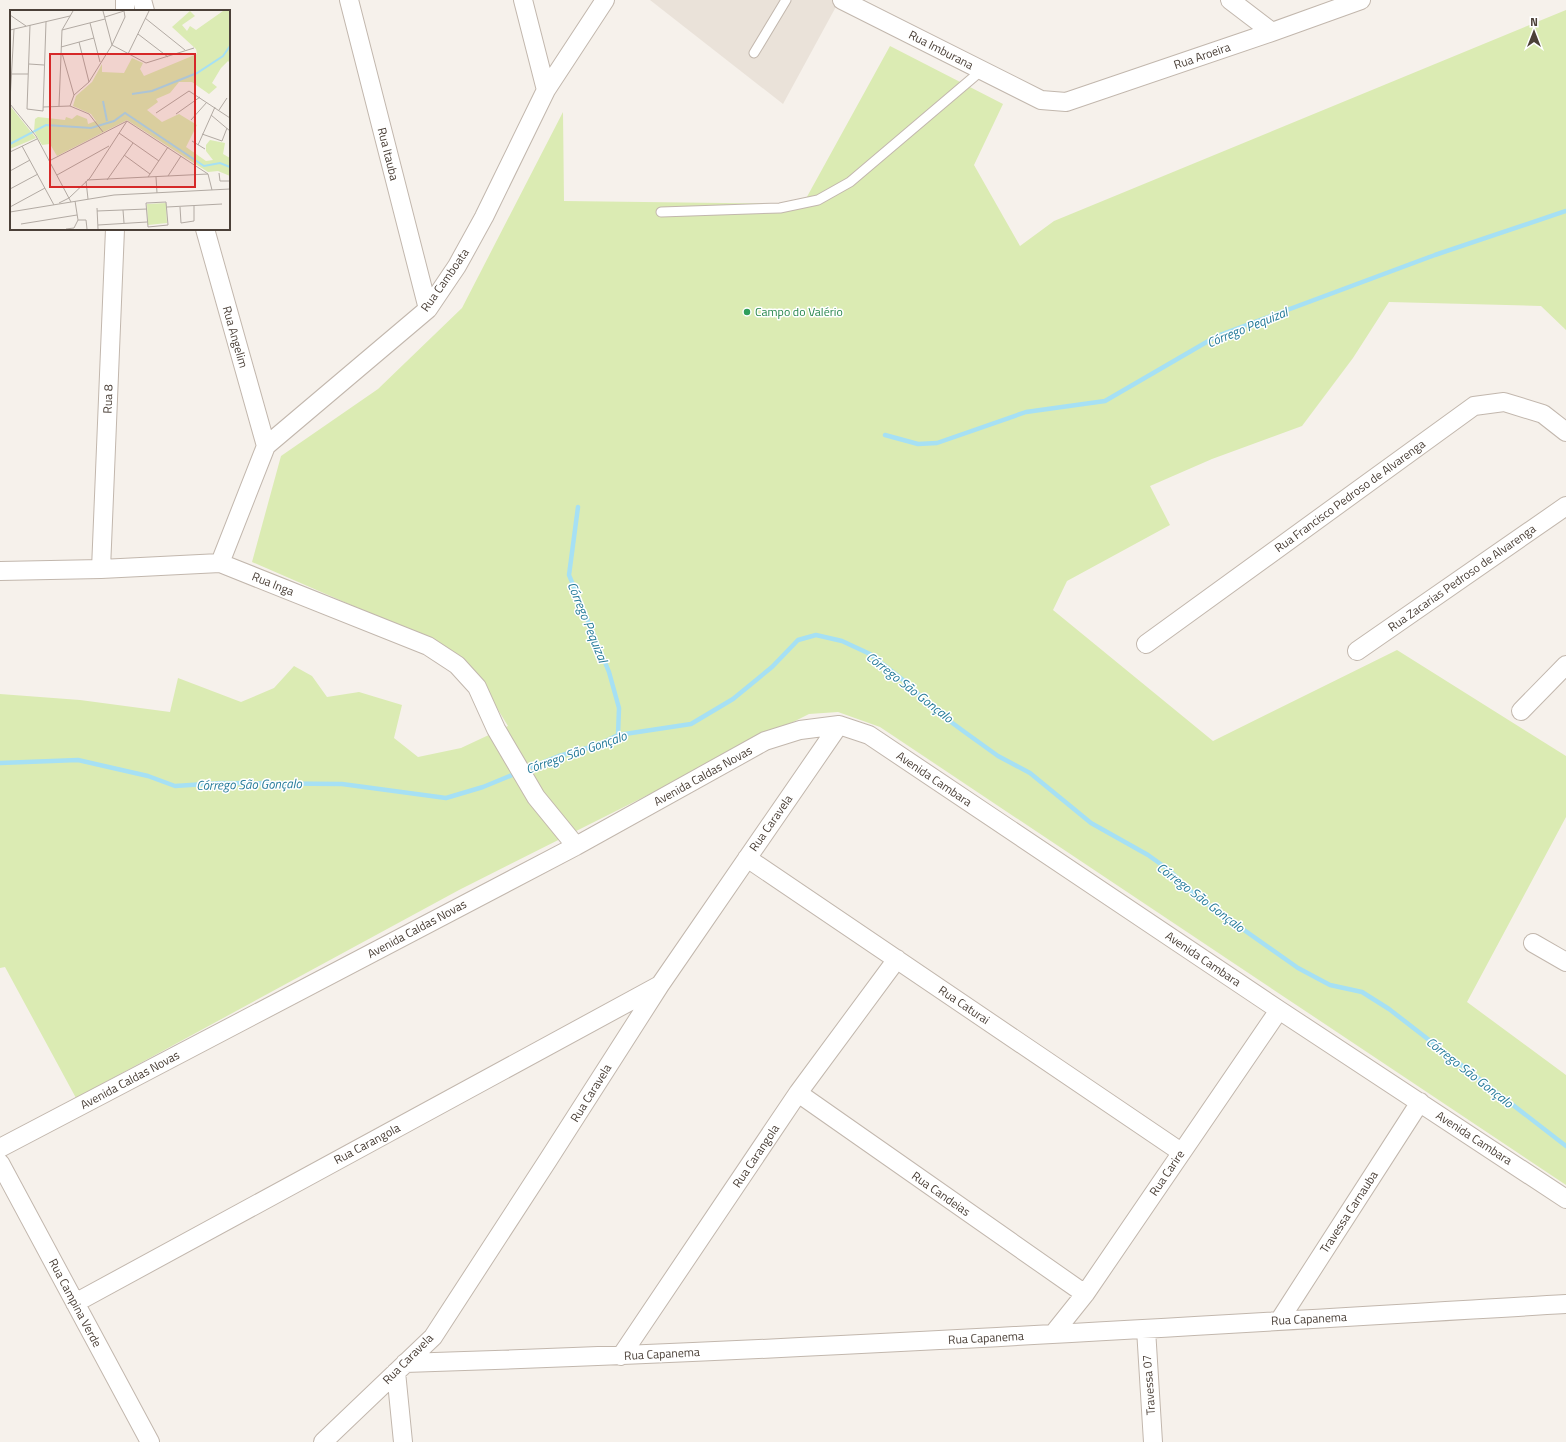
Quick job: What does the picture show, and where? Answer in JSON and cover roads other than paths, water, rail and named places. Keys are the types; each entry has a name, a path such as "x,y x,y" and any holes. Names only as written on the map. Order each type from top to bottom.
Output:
{"street":[{"path":"142,0 145,10"},
{"name":"Rua Itauba","path":"349,0 428,308"},
{"path":"523,0 546,90"},
{"name":"Rua Camboata","path":"220,563 266,446 428,308 456,266 484,218 546,90 606,0"},
{"path":"1230,0 1272,32"},
{"name":"Rua Aroeira","path":"1041,100 1066,102 1361,0"},
{"name":"Rua Imburana","path":"845,1 1041,100"},
{"name":"Rua 8","path":"101,569 115,230"},
{"name":"Rua Angelim","path":"205,230 266,446"},
{"name":"Rua Francisco Pedroso de Alvarenga","path":"1146,644 1474,406 1504,402 1543,414 1566,432"},
{"name":"Rua Zacarias Pedroso de Alvarenga","path":"1357,651 1566,506"},
{"name":"Rua Inga","path":"0,571 101,569 220,563 428,646 456,665 477,687 496,729 536,797 576,846"},
{"path":"1521,711 1566,665"},
{"name":"Avenida Caldas Novas","path":"0,1148 576,846 765,742 800,730 839,725"},
{"name":"Rua Caravela","path":"322,1442 433,1337 660,985 839,725"},
{"name":"Avenida Cambara","path":"839,725 869,735 1279,1010 1566,1199"},
{"name":"Rua Caturai","path":"747,858 1181,1152"},
{"path":"1533,943 1566,962"},
{"name":"Rua Carangola","path":"620,1356 798,1093 897,959"},
{"name":"Rua Carangola","path":"75,1302 660,985"},
{"name":"Rua Carire","path":"1053,1334 1084,1294 1279,1010"},
{"name":"Rua Candeias","path":"798,1093 1084,1294"},
{"name":"Travessa Carnauba","path":"1278,1321 1420,1102"},
{"name":"Rua Campina Verde","path":"0,1163 150,1442"},
{"name":"Rua Capanema","path":"401,1367 1146,1329 1566,1304"},
{"name":"Travessa 07","path":"1146,1329 1153,1442"},
{"path":"401,1367 404,1442"}],"lane":[{"path":"754,54 786,0"},
{"path":"661,212 780,208 818,200 850,182 982,70"}],"waterway":[{"name":"Córrego Pequizal","path":"885,435 918,444 937,443 1026,412 1105,401 1217,336 1435,255 1566,211"},
{"name":"Córrego Pequizal","path":"578,507 569,575 609,672 619,708 618,735"},
{"name":"Córrego São Gonçalo","path":"524,770 559,756 598,745 618,735 691,724 733,699 772,667 798,640 816,635 842,641 870,654 908,684 936,711 998,756 1030,773 1091,823 1148,855 1169,870 1196,896 1298,968 1330,985 1362,992 1389,1009 1566,1146"},
{"name":"Córrego São Gonçalo","path":"0,763 78,760 148,776 175,786 221,783 342,784 446,798 483,787 517,773"}],"place":[{"name":"Campo do Valério","path":"747,312"}]}
